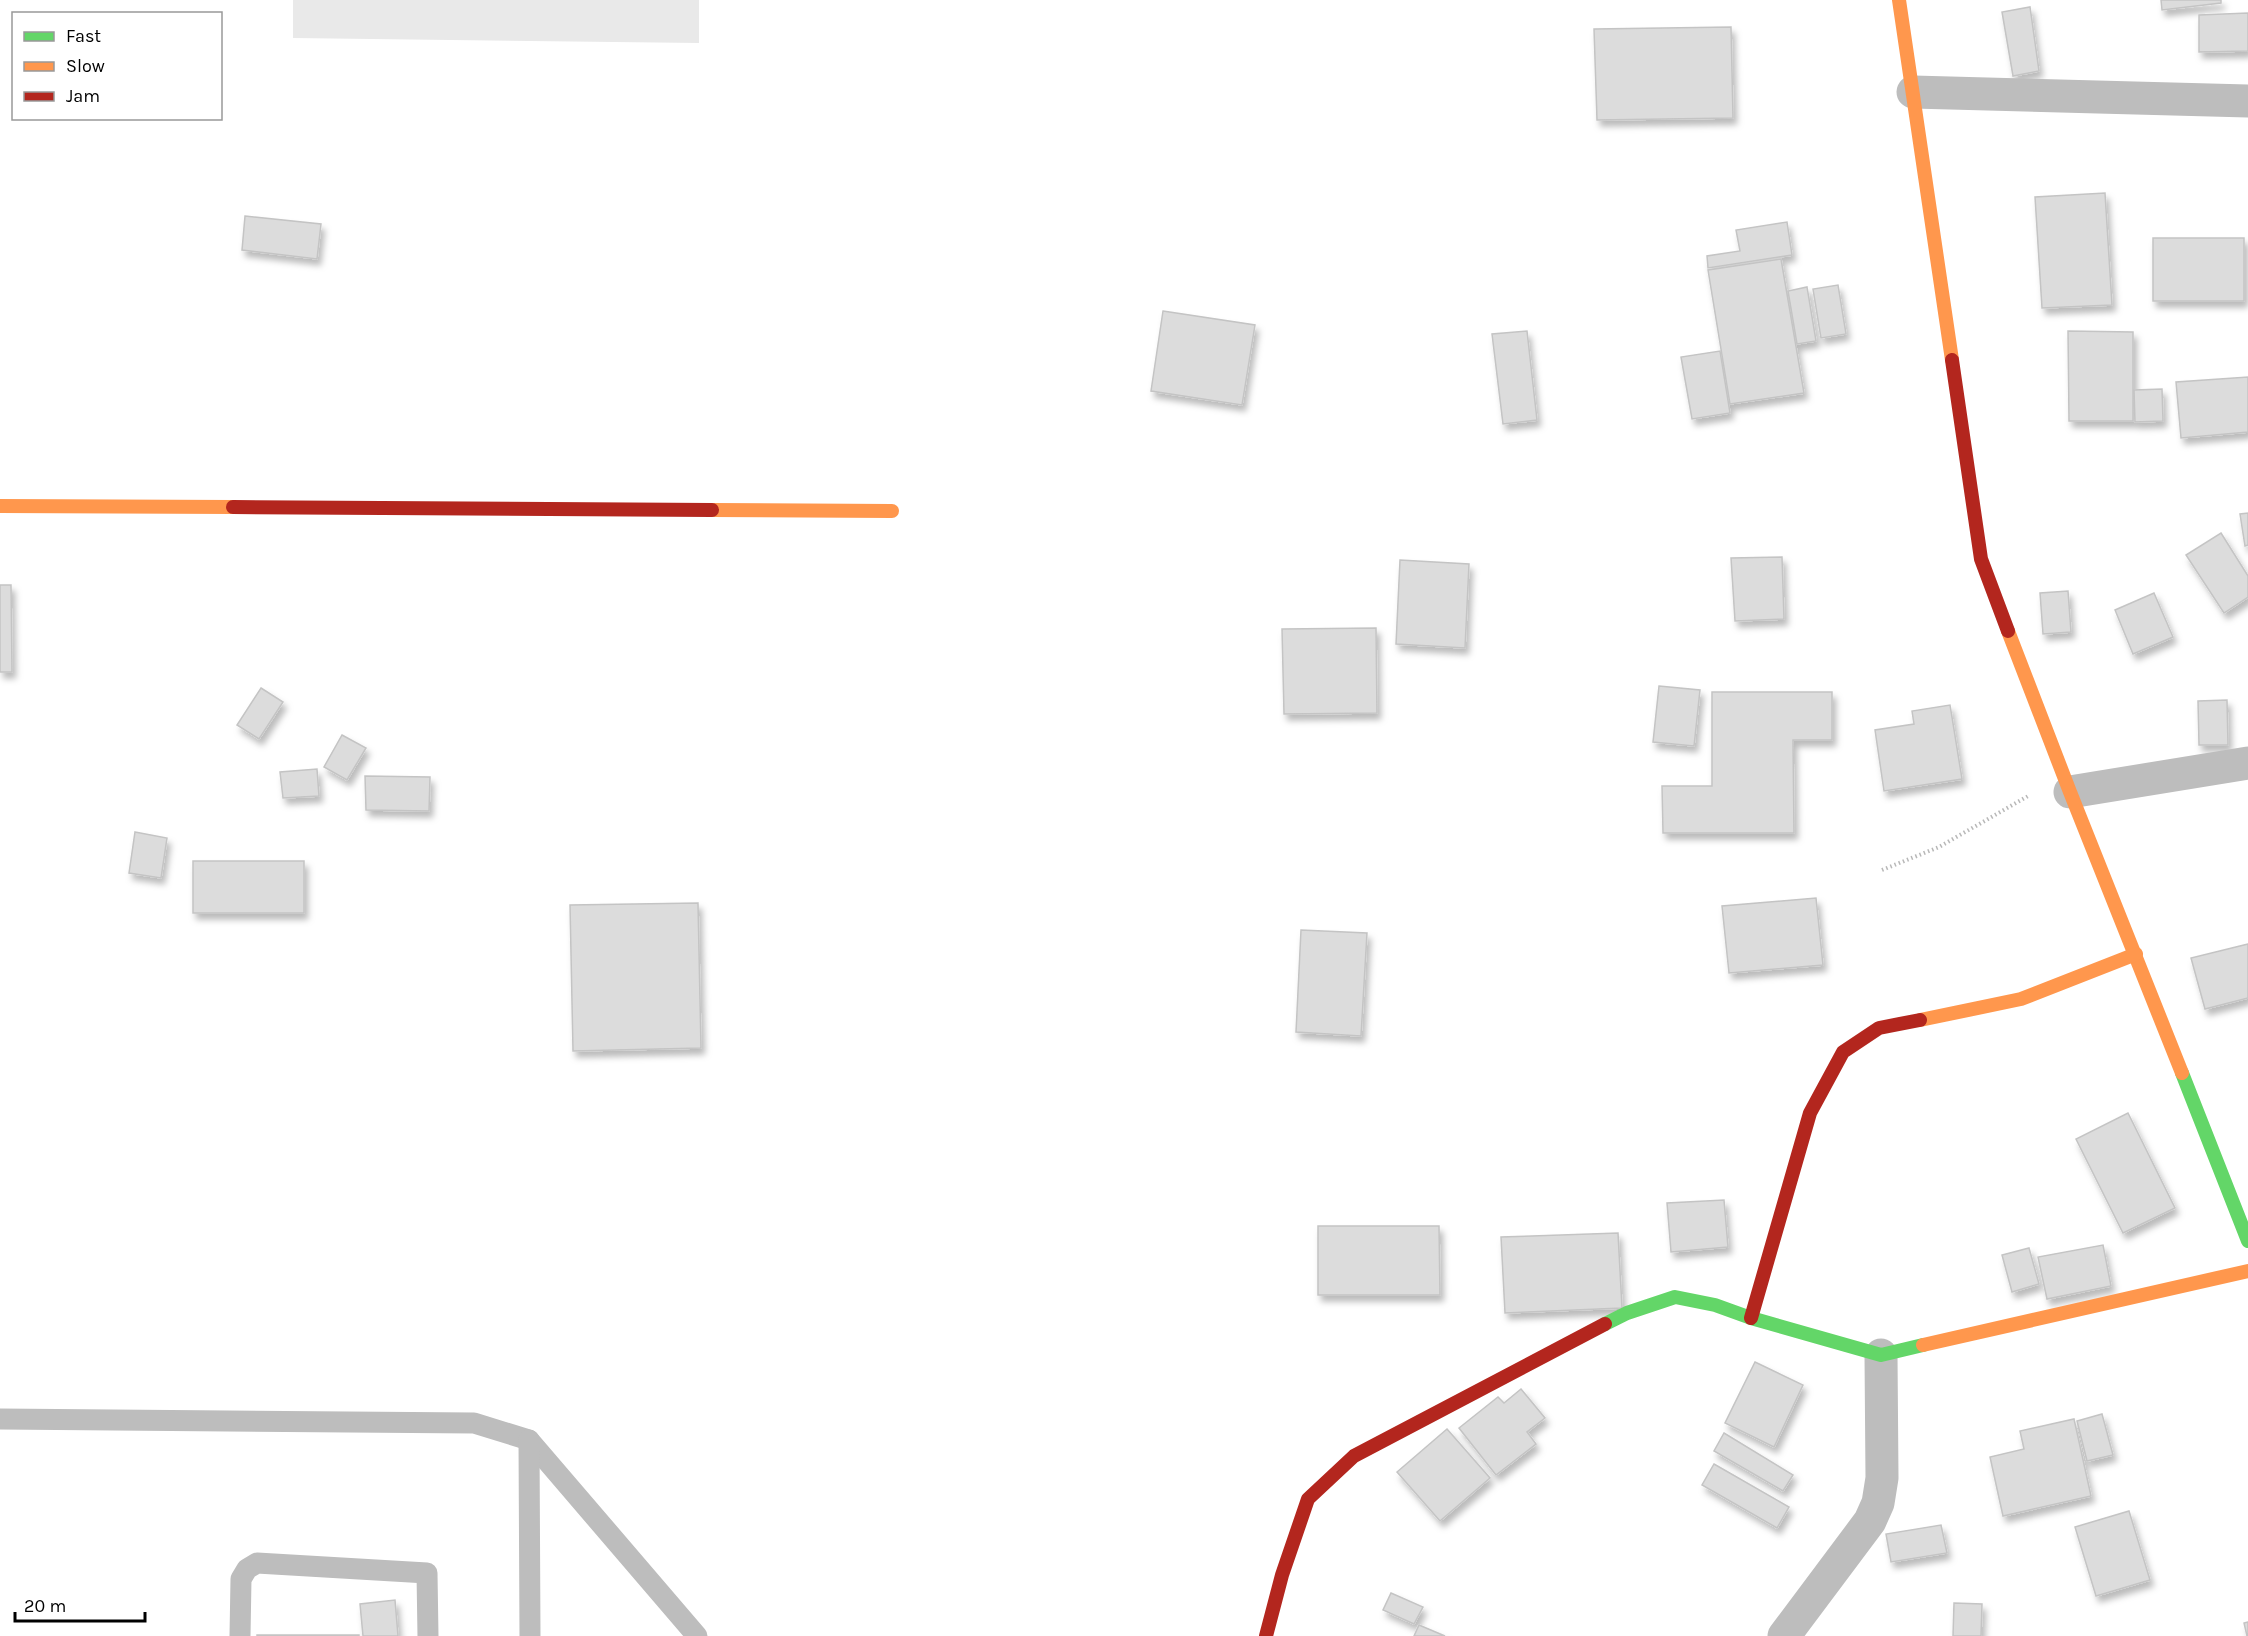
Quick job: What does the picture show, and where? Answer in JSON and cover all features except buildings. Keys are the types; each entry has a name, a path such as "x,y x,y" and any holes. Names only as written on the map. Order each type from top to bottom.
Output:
{"street":[{"path":"1899,0 1981,559 2070,792 2248,1241"},
{"path":"1913,92 2248,101"},
{"path":"0,506 892,511"},
{"path":"2070,792 2248,763"},
{"path":"1750,1318 1810,1113 1843,1052 1879,1028 2021,999 2136,954"},
{"path":"1266,1636 1282,1575 1308,1499 1354,1456 1627,1313 1675,1297 1715,1305 1750,1318 1881,1355 2248,1271"},
{"path":"1784,1636 1870,1521 1878,1503 1882,1478 1881,1355"}],"lane":[{"path":"0,1419 474,1423 529,1440 697,1636"},
{"path":"529,1440 530,1636"},
{"path":"240,1636 241,1579 247,1569 257,1563 427,1574 428,1636"}],"path":[{"path":"1882,870 1940,847 2027,796 2070,792"}],"shaded area":[{"path":"293,0 699,0 699,43 293,38"}],"traffic: fast":[{"path":"2182,1073 2248,1241"},
{"path":"1605,1324 1627,1313 1675,1297 1715,1305 1751,1318 1881,1355 1923,1345"}],"traffic: slow":[{"path":"1899,0 1952,360"},
{"path":"0,506 233,507"},
{"path":"712,510 892,511"},
{"path":"2008,631 2182,1073"},
{"path":"1920,1020 2021,999 2136,954"},
{"path":"1923,1345 2248,1271"}],"traffic: jam":[{"path":"1952,360 1981,559 2008,631"},
{"path":"233,507 712,510"},
{"path":"1751,1318 1810,1113 1843,1052 1879,1028 1920,1020"},
{"path":"1266,1636 1282,1575 1308,1499 1354,1456 1605,1324"}]}
